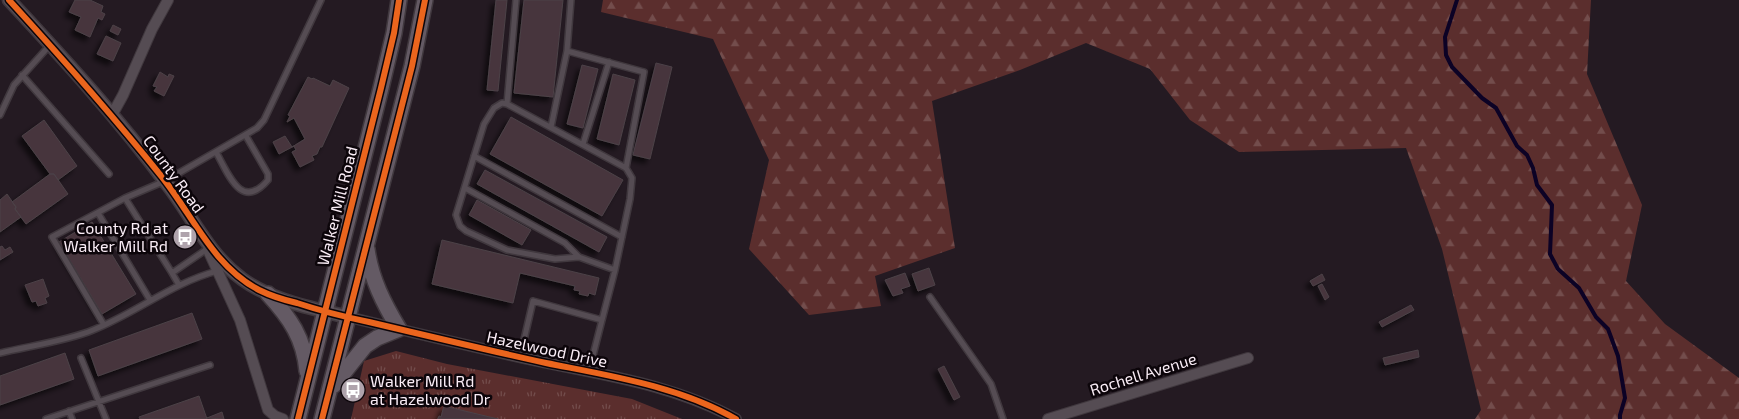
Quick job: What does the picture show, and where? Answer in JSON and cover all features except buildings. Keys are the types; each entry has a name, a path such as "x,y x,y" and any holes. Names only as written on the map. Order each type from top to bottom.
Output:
{"main road":[{"name":"Walker Mill Road","path":"298,419 381,88 394,33 399,0"},
{"path":"322,419 427,0"},
{"path":"330,390 365,346 377,338 399,329 384,304 372,274 366,243"},
{"path":"268,294 288,316 297,332 306,357 308,378"}],"street":[{"name":"County Road","path":"9,0 112,115 165,181 205,243 218,270 240,320 268,410 275,416 283,419"},
{"path":"112,115 123,95 152,29 168,0"},
{"name":"County Road","path":"205,243 229,269 259,290 348,317"},
{"name":"Hazelwood Drive","path":"348,317 667,389 736,419"},
{"name":"Rochell Avenue","path":"1048,419 1248,358"}],"lane":[{"path":"104,325 52,237 125,198 165,181 257,128 264,120 321,0"},
{"path":"507,104 516,0"},
{"path":"551,127 567,51 571,0"},
{"path":"0,115 8,94 22,75 50,45"},
{"path":"567,51 644,72 626,168"},
{"path":"584,144 609,62"},
{"path":"22,75 109,174"},
{"path":"589,372 615,270 630,199 632,178 626,168 507,104 502,103 494,108 484,124 456,215 460,226 466,231 507,250 554,259 579,257 615,270"},
{"path":"216,152 237,188 243,192 250,193 264,185 268,180 268,174 246,136"},
{"path":"474,156 622,237"},
{"path":"465,188 565,243 579,257"},
{"path":"125,198 179,284"},
{"path":"98,212 150,300"},
{"path":"172,273 205,243"},
{"path":"0,352 85,333 104,325 179,284 218,270"},
{"path":"930,297 991,384 1003,419"},
{"path":"520,357 533,302 602,320"},
{"path":"81,358 106,419"},
{"path":"46,419 210,366"},
{"path":"69,411 72,419"}],"green space":[{"path":"603,0 1591,0 1587,74 1642,205 1626,281 1665,324 1739,378 1739,419 1475,419 1481,410 1442,249 1406,148 1239,152 1190,120 1150,69 1086,43 1020,70 932,101 955,248 875,276 881,306 809,315 749,249 769,160 713,39 601,12"},
{"path":"396,351 447,364 632,399 682,419 351,419 364,361"}],"waterway":[{"path":"1457,0 1445,37 1446,55 1452,67 1482,98 1496,108 1517,146 1527,155 1533,168 1537,185 1552,205 1550,254 1558,269 1579,288 1596,317 1608,329 1618,356 1625,398 1620,419"}],"cycle path":[{"path":"9,0 144,154 216,254 243,280 259,290 282,299 342,316 668,390 691,398 736,419"},
{"path":"298,419 381,88 394,33 399,0"},
{"path":"322,419 412,66 425,0"}],"place":[{"name":"County Rd at Walker Mill Rd","path":"185,237"},
{"name":"Walker Mill Rd at Hazelwood Dr","path":"353,390"}]}
